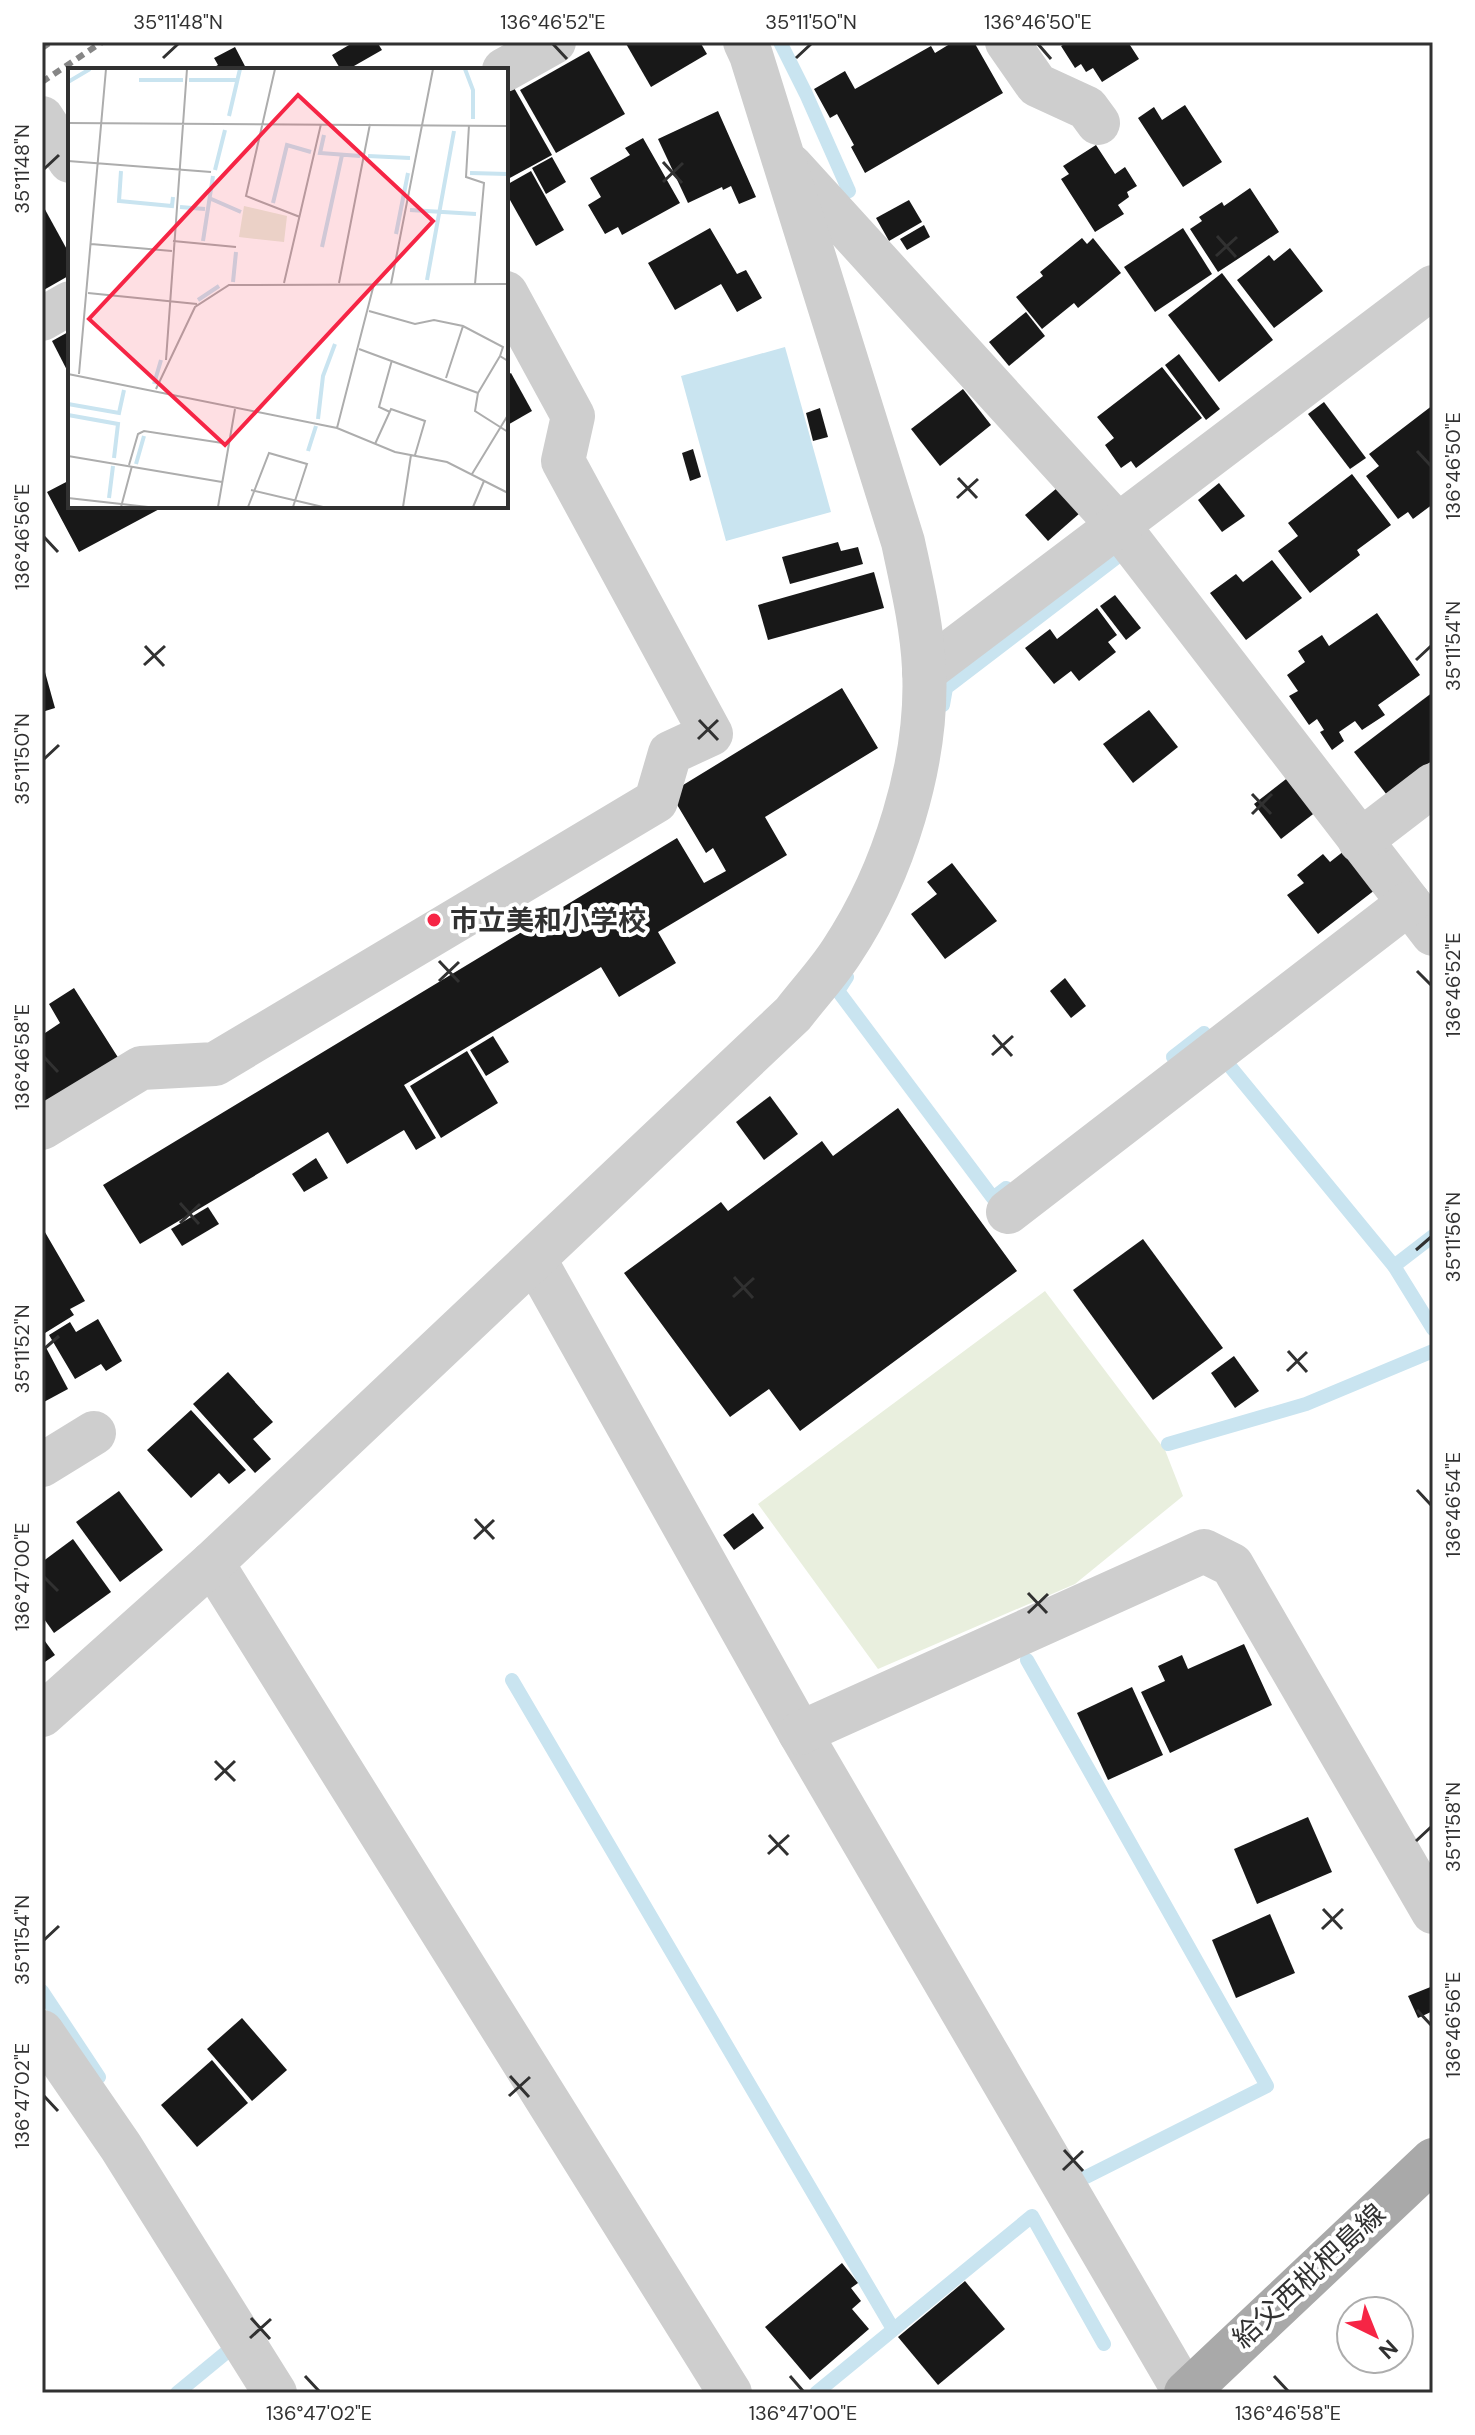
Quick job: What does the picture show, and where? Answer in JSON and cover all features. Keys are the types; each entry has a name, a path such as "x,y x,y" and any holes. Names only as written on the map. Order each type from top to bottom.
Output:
{"main road":[{"name":"給父西枇杷島線","path":"1186,2393 1433,2160"}],"street":[{"path":"508,68 554,42"},
{"path":"42,1715 212,1563 793,1014 842,952 876,890 903,818 921,742 924,672 916,605 903,542 745,42"},
{"path":"1007,42 1037,85 1087,108 1098,123"},
{"path":"42,118 68,158"},
{"path":"783,157 1117,524 1421,918 1008,1212"},
{"path":"924,672 1433,287"},
{"path":"42,1128 141,1068 215,1064 656,801 670,753 711,734 563,461 573,416 508,297"},
{"path":"42,319 68,304"},
{"path":"1360,841 1433,785"},
{"path":"535,1260 800,1733 1186,2393"},
{"path":"42,1465 94,1433"},
{"path":"800,1733 1204,1551 1232,1565 1433,1912"},
{"path":"212,1563 730,2393"},
{"path":"42,2032 121,2147 275,2393"}],"green space":[{"path":"1045,1291 1165,1450 1183,1496 1075,1584 878,1669 758,1504"}],"water":[{"path":"785,347 831,512 726,541 681,376"}],"building":[{"path":"347,42 377,42 382,50 350,68 340,68 332,55 349,45"},
{"path":"625,42 700,42 707,54 651,87"},
{"path":"953,42 974,42 1003,93 865,173 837,114 830,118 814,89 845,71 855,89 931,46 935,53"},
{"path":"1068,42 1128,42 1139,59 1102,82 1093,68 1086,72 1081,64 1075,68 1061,46"},
{"path":"235,47 246,68 213,68 218,65 214,58"},
{"path":"589,51 625,114 556,153 520,90"},
{"path":"513,86 552,155 508,179 508,89"},
{"path":"1185,105 1222,162 1183,187 1138,118 1154,107 1162,120"},
{"path":"718,111 756,197 739,204 731,186 688,203 658,139"},
{"path":"643,138 680,203 622,235 618,227 605,234 588,205 601,197 590,178 630,155 625,148"},
{"path":"1096,145 1115,174 1125,167 1137,186 1127,192 1129,197 1118,205 1124,214 1095,232 1061,179 1069,174 1063,166"},
{"path":"552,157 566,182 546,194 532,168"},
{"path":"531,171 564,230 536,246 508,197 508,184"},
{"path":"1250,188 1279,232 1218,272 1190,229 1202,221 1199,217 1222,202 1224,206"},
{"path":"909,200 922,222 889,241 876,218"},
{"path":"42,204 68,251 68,276 42,291"},
{"path":"924,225 930,237 907,250 900,239"},
{"path":"710,228 737,274 746,270 762,298 737,312 721,284 675,310 648,263"},
{"path":"1183,228 1212,274 1155,312 1124,267"},
{"path":"1082,238 1087,244 1093,238 1121,273 1078,308 1074,303 1042,329 1016,297 1043,276 1040,272"},
{"path":"1290,248 1323,291 1274,328 1237,280 1269,255 1274,261"},
{"path":"1222,273 1273,340 1219,382 1168,315"},
{"path":"1026,312 1045,336 1009,366 989,342"},
{"path":"68,332 68,372 52,341"},
{"path":"1179,354 1220,409 1206,420 1165,365"},
{"path":"1162,367 1202,418 1136,468 1131,461 1121,468 1105,445 1114,438 1097,417"},
{"path":"511,373 532,411 508,425 508,375"},
{"path":"963,389 991,425 940,466 911,429"},
{"path":"1324,402 1366,458 1350,469 1308,414"},
{"path":"1433,405 1433,504 1413,519 1408,512 1398,519 1366,476 1379,466 1369,454"},
{"path":"820,408 828,437 813,441 806,413"},
{"path":"693,449 701,477 690,481 682,453"},
{"path":"1352,474 1391,525 1357,550 1360,555 1310,593 1278,551 1298,536 1288,523"},
{"path":"68,481 68,508 161,508 79,552 47,492"},
{"path":"1219,483 1245,516 1222,532 1198,500"},
{"path":"1057,488 1080,513 1048,541 1025,515"},
{"path":"838,542 841,551 858,547 863,564 790,584 782,557"},
{"path":"1272,560 1302,598 1246,640 1210,593 1236,574 1243,582"},
{"path":"874,572 884,608 768,640 758,605"},
{"path":"1115,595 1141,628 1126,640 1100,606"},
{"path":"1097,608 1117,635 1108,642 1116,652 1079,681 1071,671 1054,684 1025,648 1050,629 1057,639"},
{"path":"1377,613 1420,675 1378,705 1385,715 1362,730 1355,721 1339,732 1344,741 1332,750 1320,732 1324,730 1317,719 1309,725 1289,696 1298,691 1287,675 1305,662 1298,651 1322,635 1329,646"},
{"path":"42,666 55,708 42,712"},
{"path":"842,688 878,748 765,817 787,855 658,932 676,963 619,997 601,967 404,1085 436,1138 416,1150 404,1130 347,1164 328,1132 140,1244 103,1185 677,838 704,883 726,871 713,848 706,853 670,793"},
{"path":"1433,692 1433,760 1387,795 1354,752"},
{"path":"1149,710 1178,747 1133,783 1103,744"},
{"path":"1290,776 1317,811 1281,839 1254,804"},
{"path":"1349,847 1380,886 1318,934 1287,895 1304,883 1297,875 1323,854 1330,862"},
{"path":"952,863 997,921 945,959 911,914 937,894 927,882"},
{"path":"1065,978 1086,1006 1071,1018 1050,991"},
{"path":"74,988 119,1059 42,1118 42,1035 60,1023 49,1004"},
{"path":"493,1036 509,1062 486,1076 470,1050"},
{"path":"467,1051 498,1103 441,1138 410,1086"},
{"path":"770,1096 798,1134 764,1160 736,1122"},
{"path":"898,1108 1017,1271 800,1431 769,1389 730,1417 624,1273 721,1202 728,1211 822,1141 833,1156"},
{"path":"316,1158 328,1178 304,1192 292,1174"},
{"path":"208,1207 219,1224 182,1246 171,1229"},
{"path":"42,1227 85,1301 70,1309 74,1315 45,1333 42,1327"},
{"path":"1143,1239 1223,1348 1153,1400 1073,1290"},
{"path":"98,1319 122,1361 106,1371 101,1364 75,1379 49,1335 70,1322 76,1332"},
{"path":"42,1340 68,1389 42,1403"},
{"path":"1234,1356 1259,1391 1235,1408 1211,1373"},
{"path":"228,1372 273,1422 253,1439 271,1459 255,1473 193,1404"},
{"path":"191,1410 246,1470 229,1484 219,1473 191,1498 147,1450"},
{"path":"119,1491 163,1550 120,1582 76,1522"},
{"path":"753,1513 764,1528 734,1550 723,1535"},
{"path":"73,1539 111,1592 54,1633 42,1616 42,1562"},
{"path":"42,1637 55,1655 42,1664"},
{"path":"1244,1644 1272,1705 1170,1753 1141,1692 1165,1681 1158,1666 1182,1655 1188,1669"},
{"path":"1132,1687 1163,1755 1108,1780 1077,1713"},
{"path":"1308,1817 1332,1872 1257,1904 1234,1849"},
{"path":"1270,1914 1295,1973 1236,1998 1212,1940"},
{"path":"1433,1986 1433,2011 1418,2018 1408,1996"},
{"path":"242,2018 287,2070 252,2101 207,2049"},
{"path":"212,2060 248,2103 197,2147 161,2105"},
{"path":"842,2263 858,2283 851,2288 861,2301 852,2309 869,2329 810,2380 765,2327"},
{"path":"965,2281 1005,2329 938,2385 898,2337"}],"waterway":[{"path":"780,42 849,191"},
{"path":"943,705 946,688 1116,558"},
{"path":"847,977 838,991 993,1198 1006,1188"},
{"path":"1173,1057 1204,1033 1210,1041"},
{"path":"1228,1064 1394,1266 1433,1329"},
{"path":"1394,1266 1433,1236"},
{"path":"1168,1444 1306,1404 1433,1351"},
{"path":"1027,1660 1267,2086 1086,2177"},
{"path":"512,1680 893,2329"},
{"path":"42,1991 99,2077"},
{"path":"816,2393 1032,2216 1104,2344"},
{"path":"177,2393 228,2351"}],"railway":[{"path":"42,48 51,42"},
{"path":"42,82 102,42"}],"place":[{"name":"市立美和小学校","path":"434,920"}]}
